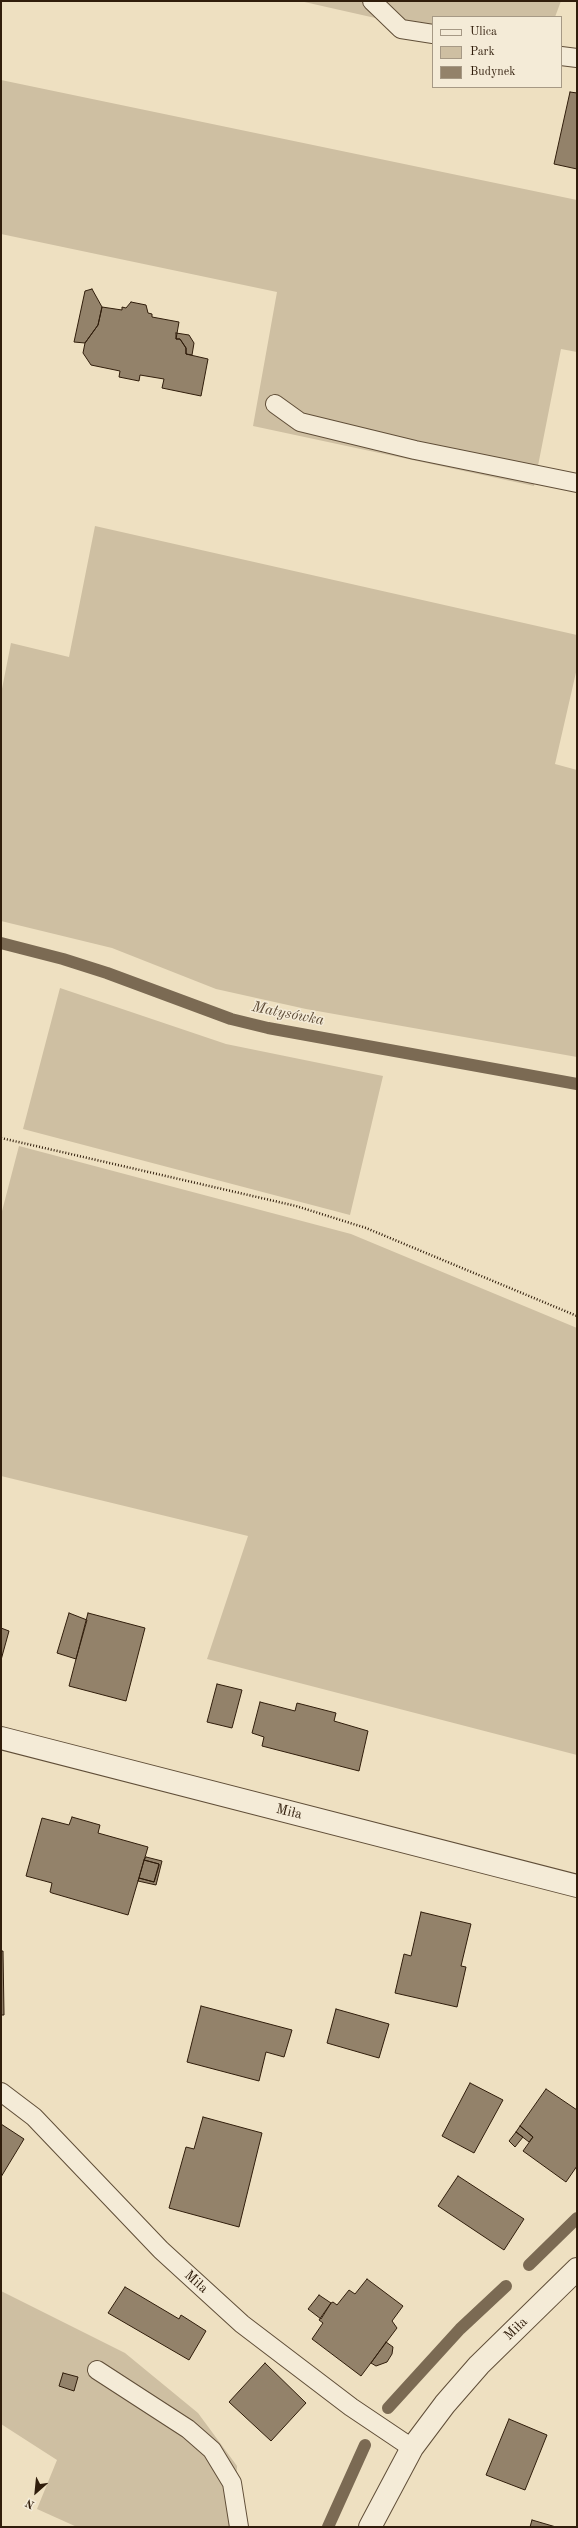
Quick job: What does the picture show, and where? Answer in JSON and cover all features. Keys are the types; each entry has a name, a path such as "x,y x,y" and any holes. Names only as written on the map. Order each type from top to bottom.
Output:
{"street":[{"name":"Miła","path":"1,1738 577,1886"},
{"name":"Miła","path":"370,2527 412,2448 445,2404 479,2365 577,2269"}],"lane":[{"path":"372,1 401,29 432,34"},
{"path":"562,56 577,58"},
{"path":"275,404 300,422 415,450 577,483"},
{"name":"Miła","path":"1,2092 34,2117 161,2250 242,2324 351,2407 412,2448"},
{"path":"97,2370 188,2430 212,2450 232,2483 239,2527"}],"path":[{"path":"1,1138 303,1208 366,1228 577,1316"}],"green space":[{"path":"300,1 561,1 555,16 432,16 432,31"},
{"path":"1,80 577,200 577,352 561,349 534,486 253,426 277,292 1,234"},
{"path":"95,526 577,635 577,668 555,764 577,770 577,1057 306,1009 216,989 112,948 1,921 1,694 11,643 69,657"},
{"path":"60,988 226,1044 383,1076 350,1215 23,1129"},
{"path":"19,1146 351,1234 577,1328 577,1755 207,1659 248,1536 1,1476 1,1215"},
{"path":"1,2291 125,2353 198,2413 237,2466 234,2527 77,2527 37,2509 57,2460 1,2424"}],"building":[{"path":"570,92 577,93 577,169 554,164"},
{"path":"92,289 102,307 98,325 85,343 74,342 85,291"},
{"path":"131,302 146,305 148,313 152,314 152,317 179,322 176,339 180,339 186,348 186,354 208,359 201,396 162,388 164,379 140,375 139,381 119,377 120,371 91,365 83,353 85,343 98,325 102,307 122,310 122,307 126,308"},
{"path":"176,333 189,335 194,343 192,355 186,354 186,348 180,339 176,339"},
{"path":"69,1613 87,1620 76,1659 57,1653"},
{"path":"88,1613 145,1628 126,1701 69,1686"},
{"path":"1,1628 9,1631 1,1660"},
{"path":"217,1684 242,1690 232,1728 207,1722"},
{"path":"260,1702 295,1711 297,1703 336,1713 334,1721 368,1731 359,1771 262,1746 264,1737 252,1733"},
{"path":"72,1817 100,1825 98,1833 148,1847 128,1915 52,1893 50,1892 52,1883 26,1876 42,1818 69,1825"},
{"path":"146,1857 162,1861 156,1885 138,1881 139,1878 154,1882 159,1864 144,1860"},
{"path":"144,1860 159,1864 154,1882 139,1878"},
{"path":"421,1912 471,1924 461,1966 466,1967 457,2007 395,1993 404,1954 411,1956"},
{"path":"1,1951 3,1951 4,2015 1,2015"},
{"path":"201,2006 292,2030 284,2057 266,2052 259,2081 187,2062"},
{"path":"336,2009 389,2024 379,2058 327,2043"},
{"path":"470,2083 503,2100 474,2153 442,2136"},
{"path":"546,2089 577,2110 577,2166 566,2182 523,2151 533,2137 520,2126"},
{"path":"203,2117 262,2133 239,2227 169,2208 186,2147 194,2149"},
{"path":"1,2124 24,2139 1,2177"},
{"path":"520,2126 533,2137 529,2142 516,2132"},
{"path":"516,2132 523,2137 515,2147 509,2141"},
{"path":"458,2176 524,2219 504,2250 438,2206"},
{"path":"367,2279 403,2306 392,2321 397,2328 361,2376 312,2339 323,2323 319,2320 331,2303 333,2302 337,2305 349,2290 355,2294"},
{"path":"125,2287 179,2319 181,2315 206,2331 189,2360 108,2313"},
{"path":"319,2295 331,2303 321,2319 308,2309"},
{"path":"386,2342 393,2347 392,2354 387,2362 376,2366 371,2363"},
{"path":"265,2363 306,2403 271,2441 229,2402"},
{"path":"63,2373 78,2377 74,2391 59,2386"},
{"path":"509,2419 547,2435 525,2490 486,2475"},
{"path":"532,2520 556,2527 530,2527"}],"waterway":[{"name":"Matysówka","path":"1,943 63,959 107,973 231,1019 268,1028 577,1084"},
{"path":"529,2265 577,2218"},
{"path":"388,2408 460,2329 506,2286"},
{"path":"328,2527 365,2445"}]}
